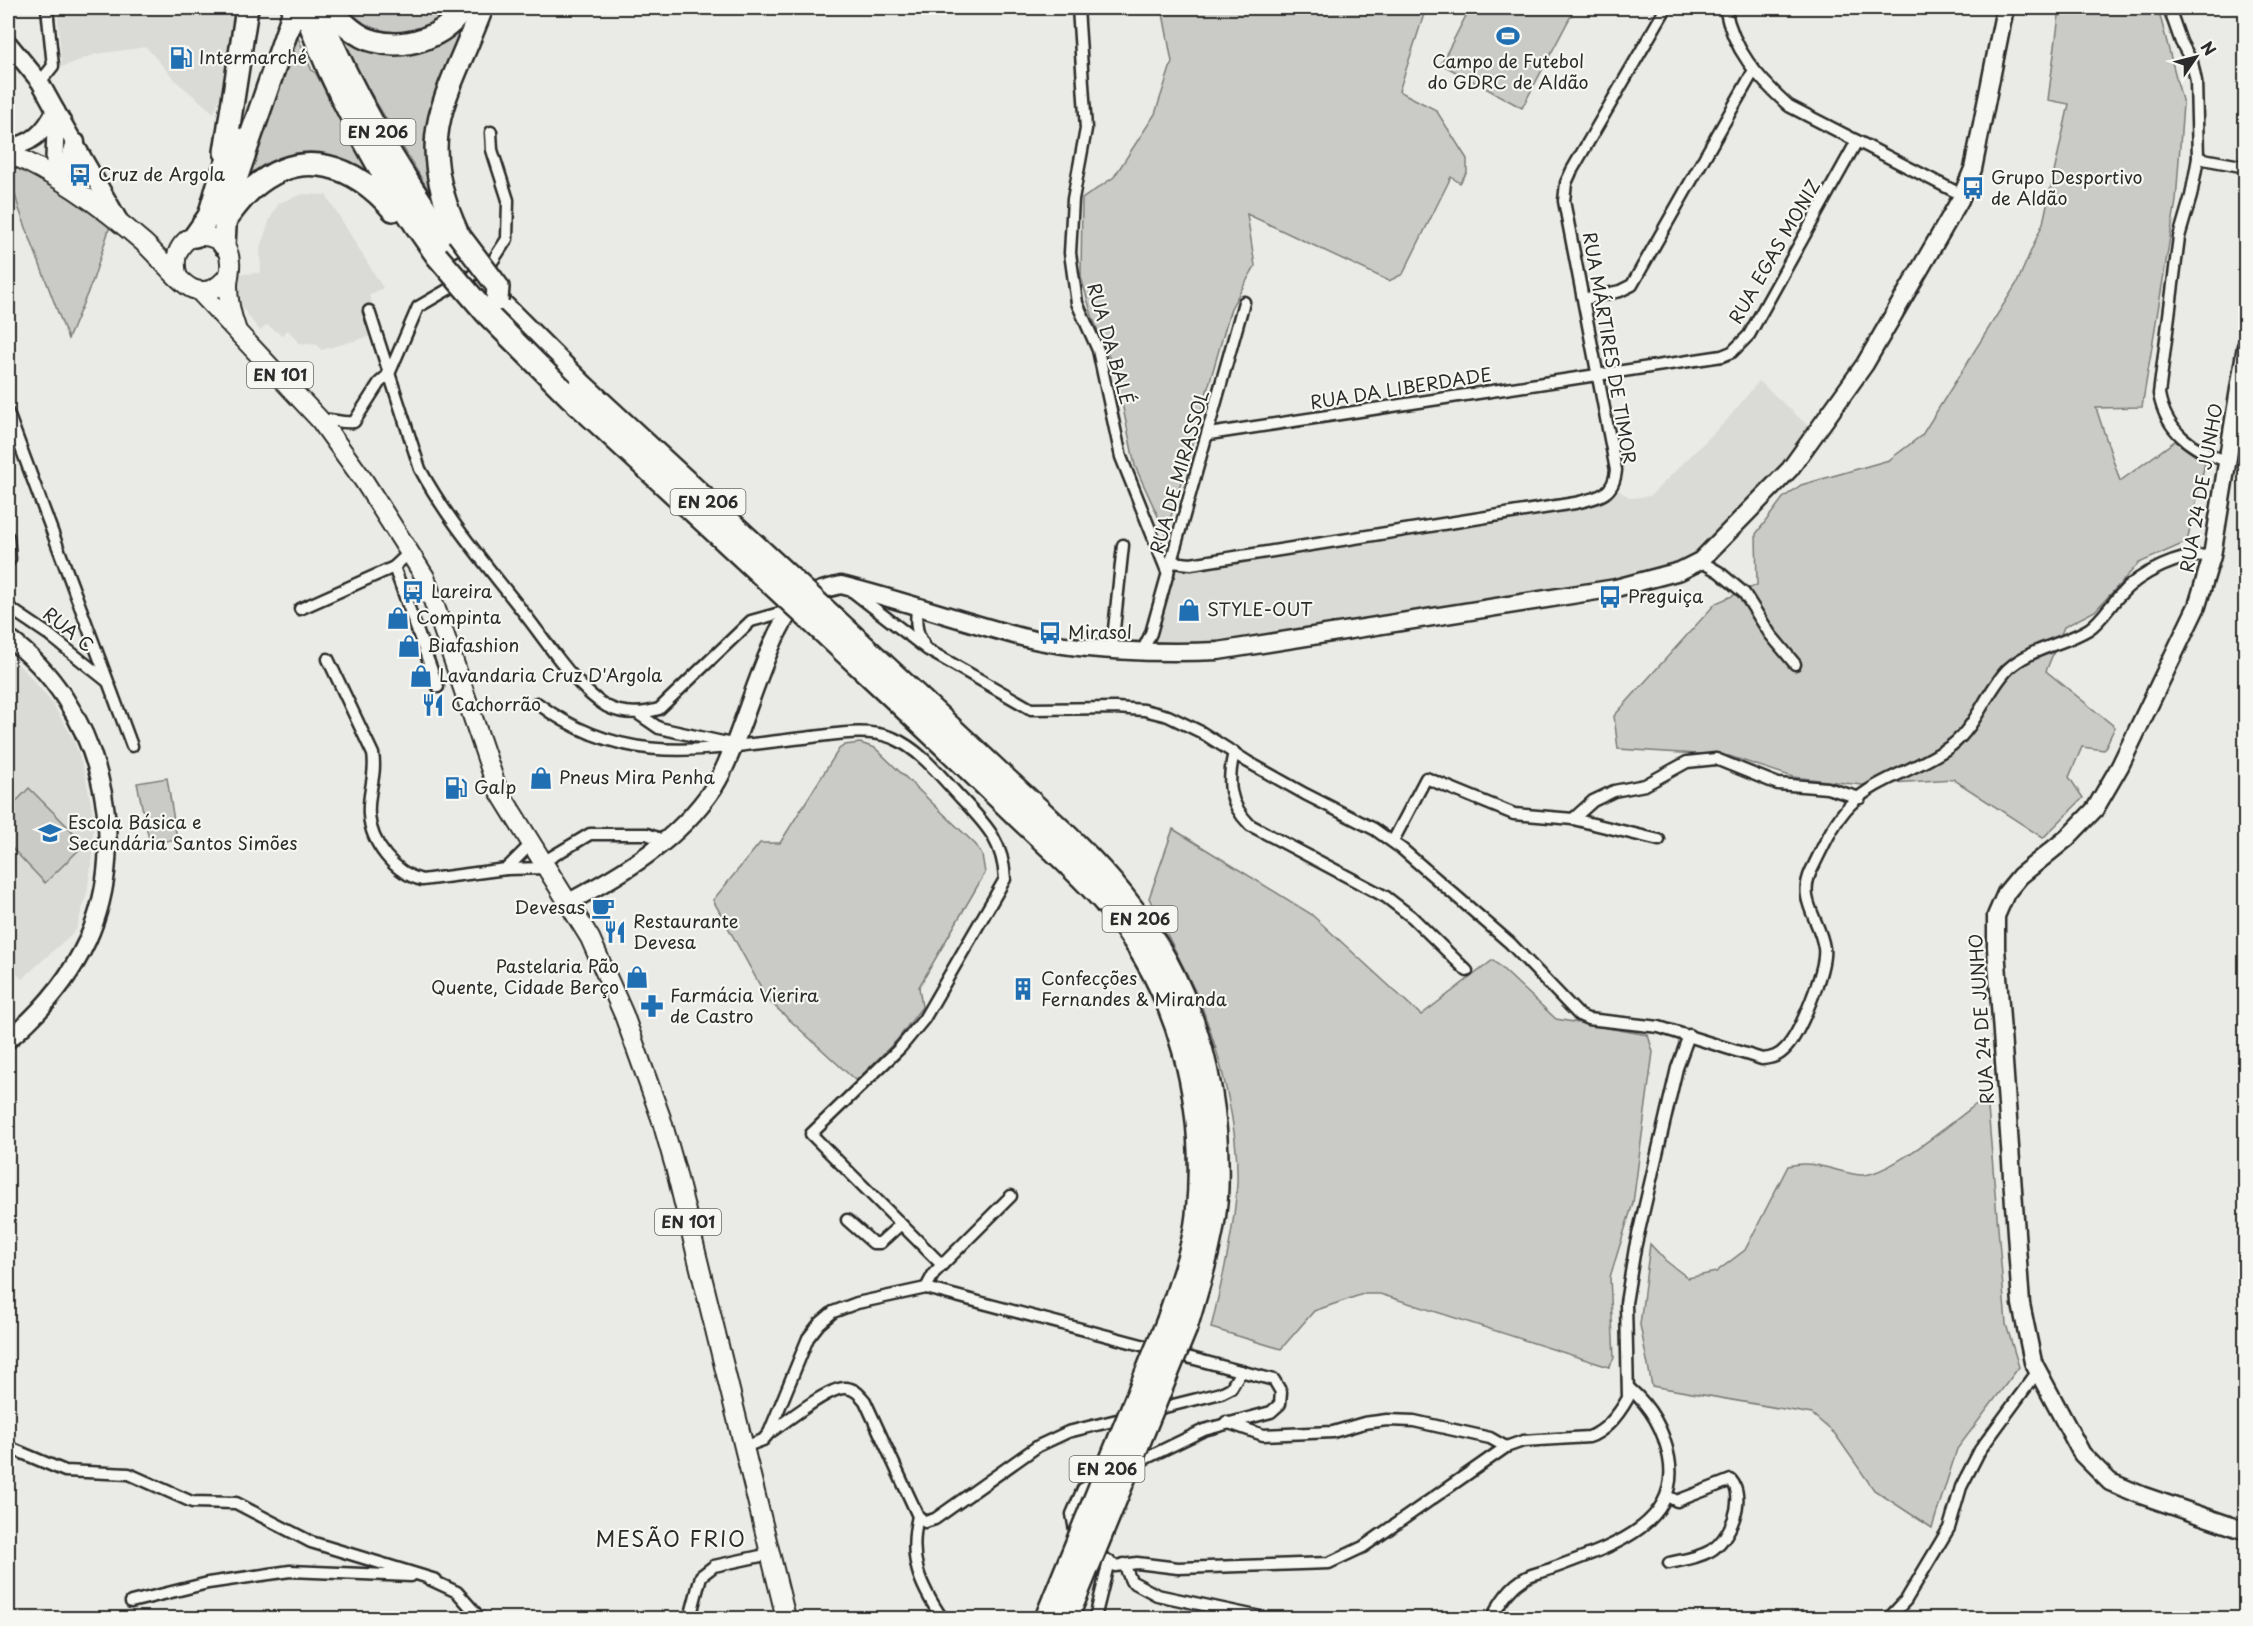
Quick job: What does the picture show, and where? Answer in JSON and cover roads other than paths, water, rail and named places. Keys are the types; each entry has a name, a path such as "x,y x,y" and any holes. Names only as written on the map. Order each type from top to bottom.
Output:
{"highway":[{"path":"189,240 209,216 220,178 247,8"},
{"path":"220,178 239,134 282,8"},
{"path":"224,244 226,208 296,8"},
{"path":"321,10 372,41 398,44 441,32 463,8"},
{"path":"226,219 251,189 267,177 306,165 320,166 344,171 363,180 396,213 421,249 449,245 446,207 436,173 435,139 440,108 482,8"},
{"name":"EN 206","path":"321,10 322,58 372,158 403,208 498,287 497,300 829,625"},
{"name":"EN 206","path":"321,10 340,62 388,151 449,245 486,314 570,398 829,625 1094,863 1141,920 1163,954 1186,999 1200,1040 1213,1103 1217,1189 1210,1234 1067,1618"},
{"name":"EN 206","path":"1046,1618 1177,1324"}],"main road":[{"path":"569,902 633,866 665,841 714,788 736,745 780,628 791,610 802,599 821,590 842,585 1019,637 1112,648 1183,653 1218,651 1616,588 1649,581 1700,561 1790,469 1876,346 1962,195 1973,169 2005,8"},
{"path":"8,43 40,82 121,225"},
{"path":"8,147 27,143 39,135 56,111"},
{"path":"54,176 56,111"},
{"path":"54,176 66,168 76,142"},
{"name":"EN 101","path":"8,153 43,168 121,225 177,274 182,282 199,291 320,420 364,481 410,552 433,597 482,749 497,788 590,938 624,1015 662,1118 786,1618"},
{"path":"141,241 167,245 210,236 224,244"},
{"path":"177,274 177,253 189,240"},
{"name":"EN 101","path":"224,244 231,265 228,276 230,309 237,333"},
{"path":"199,291 210,291 221,285 228,276"},
{"name":"RUA 24 DE JUNHO","path":"2246,346 2242,393 2227,461 2212,556 2197,606 2107,789 2082,824 2020,876 2006,893 1996,916 1995,948 2021,1304 2027,1338 2038,1371 2082,1454 2110,1482 2246,1531"},
{"path":"8,638 59,689 82,727 98,769 107,817 107,862 99,907 87,941 64,980 35,1017 8,1040"}],"street":[{"path":"40,82 53,66 47,8"},
{"name":"RUA DA BALÉ","path":"1078,8 1086,129 1073,199 1071,253 1077,303 1098,350 1121,457 1167,573"},
{"name":"RUA MÁRTIRES DE TIMOR","path":"1171,562 1191,564 1575,503 1606,494 1615,482 1616,470 1564,201 1566,183 1666,8"},
{"path":"1725,8 1736,41 1753,72 1789,106 1962,195"},
{"path":"2169,8 2194,72 2198,158 2191,196 2179,237 2159,394 2162,410 2171,428 2203,453 2227,461"},
{"path":"1584,299 1620,291 1632,285 1753,72"},
{"path":"320,420 329,419 344,424 354,422 379,384 389,374 418,308 490,265 507,239 508,200 492,150 491,132"},
{"name":"RUA EGAS MONIZ","path":"1598,375 1722,356 1741,345 1857,141"},
{"path":"2198,158 2246,167"},
{"name":"RUA DE MIRASSOL","path":"1143,650 1209,434 1244,302"},
{"path":"369,311 420,469 442,507 571,674 607,706 640,715 659,728 736,745"},
{"name":"RUA DA LIBERDADE","path":"1209,434 1598,375"},
{"path":"8,413 132,746"},
{"path":"8,537 10,559 8,562"},
{"path":"1112,648 1123,544"},
{"path":"300,609 394,567 410,552"},
{"path":"842,585 928,650 1031,709 1144,710 1177,720 1393,841 1510,943 1579,1015 1588,1019 1633,1023 1689,1035 1748,1057 1762,1059 1775,1057 1791,1041 1822,967 1825,949 1808,906 1806,886 1842,814 1860,798 1952,745 1965,734 2008,670 2024,657 2074,638 2091,627 2133,582 2190,557 2212,556"},
{"path":"1700,561 1719,572 1744,593 1770,634 1795,664"},
{"path":"394,567 438,687"},
{"path":"901,629 897,613 912,605 918,635 928,650"},
{"name":"RUA C","path":"8,607 48,634 107,681"},
{"path":"640,715 659,710 751,621 791,610"},
{"path":"328,659 373,754 376,768 368,813 374,838 390,860 408,876 422,880 545,865 590,834 647,834 665,841"},
{"path":"429,663 439,667 455,664"},
{"path":"537,703 571,726 633,748 675,750 845,734 892,738 908,746 933,768 982,821 996,840 1004,862 1005,879 924,1019 900,1048 811,1134 942,1265"},
{"path":"1234,752 1231,765 1232,797 1237,812 1250,825 1386,897 1412,917 1467,971"},
{"path":"1573,819 1593,801 1614,791 1645,785 1687,762 1716,759 1778,784 1827,788 1860,798"},
{"path":"1393,841 1426,778 1514,814 1573,819 1659,840"},
{"path":"506,869 531,844"},
{"path":"769,1433 808,1338 819,1324 833,1312 857,1303 926,1288 1012,1313 1275,1380 1281,1392 1280,1404 1271,1412 1226,1422 1083,1489 1072,1514 1077,1540 1115,1566 1137,1563 1178,1568 1329,1563 1364,1547 1506,1447 1523,1441 1589,1437 1598,1434 1621,1411 1628,1398 1629,1388 1626,1303 1635,1248 1677,1068 1689,1035"},
{"path":"926,1288 942,1265 1011,1196"},
{"path":"847,1220 873,1243 880,1243 901,1224"},
{"path":"744,1447 763,1440 769,1433 830,1392 843,1387 854,1390 864,1401 918,1516 925,1522 934,1519 1038,1446 1068,1432 1221,1393 1231,1388 1241,1371"},
{"path":"1889,1618 1906,1600 1949,1528 1961,1487 1980,1450 2038,1371"},
{"path":"1492,1618 1506,1593 1527,1577 1620,1541 1649,1523 1667,1496 1672,1474 1666,1442 1654,1417 1641,1398 1629,1388"},
{"path":"1226,1422 1263,1435 1334,1432 1364,1423 1387,1420 1414,1421 1490,1438 1506,1447"},
{"path":"8,1447 65,1471 129,1474 192,1502 236,1503 284,1530 334,1551 436,1580 457,1592 480,1618"},
{"path":"1667,1496 1677,1501 1731,1480 1736,1485 1738,1498 1733,1521 1723,1539 1712,1550 1669,1563"},
{"path":"918,1516 914,1534 916,1568 929,1598 942,1618"},
{"path":"690,1618 701,1576 714,1566 770,1554"},
{"path":"1095,1618 1109,1561"},
{"path":"1124,1564 1131,1581 1157,1595 1265,1618"},
{"path":"131,1602 208,1583 290,1571 406,1576 436,1580"}],"place":[{"name":"Campo de Futebol do GDRC de Aldão","path":"1508,36"},
{"name":"Intermarché","path":"181,58"},
{"name":"Cruz de Argola","path":"80,175"},
{"name":"Grupo Desportivo de Aldão","path":"1973,188"},
{"name":"Lareira","path":"413,592"},
{"name":"Preguiça","path":"1610,597"},
{"name":"STYLE-OUT","path":"1189,610"},
{"name":"Compinta","path":"398,618"},
{"name":"Mirasol","path":"1050,633"},
{"name":"Biafashion","path":"409,646"},
{"name":"Lavandaria Cruz D'Argola","path":"421,676"},
{"name":"Cachorrão","path":"433,705"},
{"name":"Pneus Mira Penha","path":"541,778"},
{"name":"Galp","path":"456,788"},
{"name":"Escola Básica e Secundária Santos Simões","path":"50,833"},
{"name":"Devesas","path":"603,908"},
{"name":"Restaurante Devesa","path":"615,932"},
{"name":"Pastelaria Pão Quente, Cidade Berço","path":"637,977"},
{"name":"Confecções Fernandes & Miranda","path":"1023,989"},
{"name":"Farmácia Vierira de Castro","path":"652,1006"}],"district":[{"name":"MESÃO FRIO","path":"671,1540"}]}
